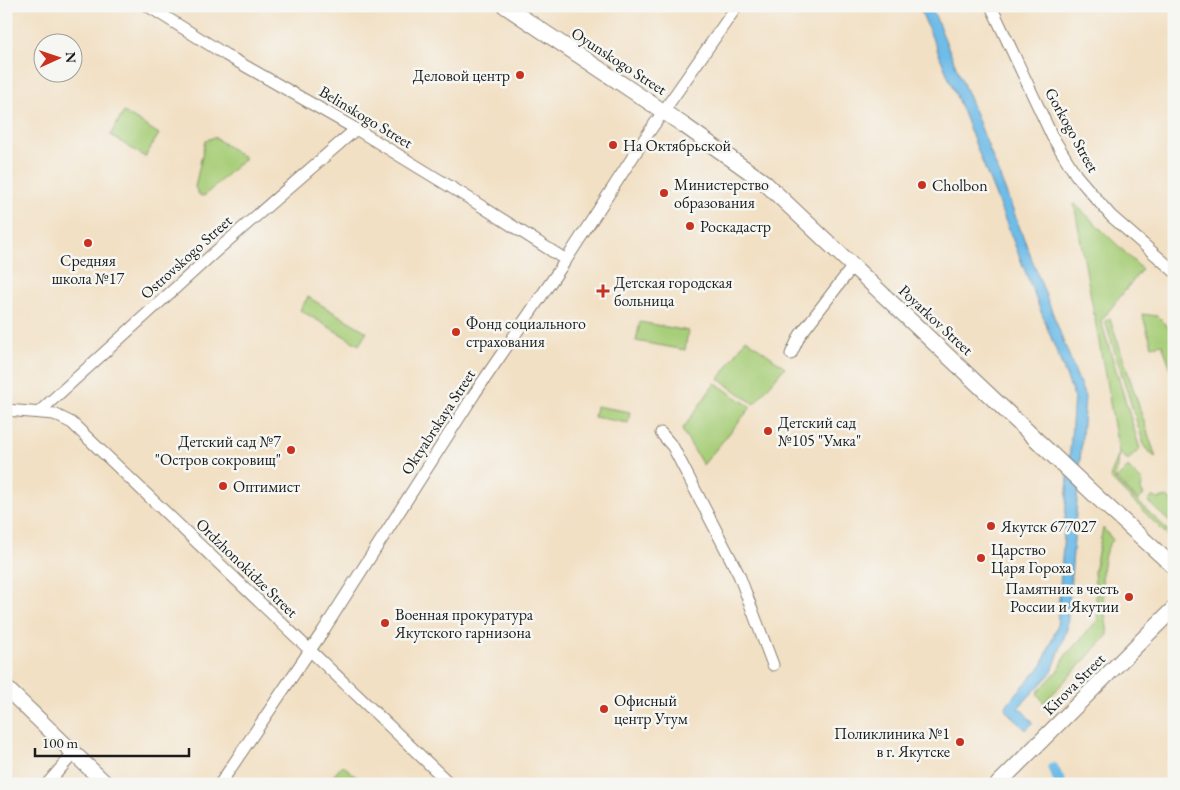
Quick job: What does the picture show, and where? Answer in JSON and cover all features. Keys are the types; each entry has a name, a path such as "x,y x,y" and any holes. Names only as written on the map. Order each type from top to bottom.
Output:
{"main road":[{"name":"Oyunskogo Street","path":"504,6 664,112"},
{"name":"Poyarkov Street","path":"664,112 764,182 1049,452 1174,567"},
{"name":"Kirova Street","path":"998,784 1174,608"},
{"path":"7,690 106,784"}],"street":[{"name":"Belinskogo Street","path":"148,6 226,56 356,129 566,260"},
{"name":"Oktyabrskaya Street","path":"220,784 310,650 475,393 737,6"},
{"name":"Gorkogo Street","path":"991,6 1052,136 1076,175 1111,216 1174,271"},
{"name":"Ostrovskogo Street","path":"39,412 356,129"},
{"path":"791,354 800,335 853,266"},
{"name":"Ordzhonokidze Street","path":"6,410 54,414 64,418 79,429 450,784"},
{"path":"661,433 673,447 739,575 773,665"},
{"path":"47,784 74,752"}],"green space":[{"path":"124,112 159,134 145,157 110,135"},
{"path":"214,137 245,158 204,196 199,195 195,187 205,141"},
{"path":"1074,203 1142,269 1101,321 1140,449 1128,460 1119,453"},
{"path":"308,297 367,332 359,345 300,310"},
{"path":"1142,314 1157,316 1174,333 1174,377 1162,344 1152,346"},
{"path":"1110,318 1156,458 1145,448 1105,321"},
{"path":"640,322 688,331 685,350 636,341"},
{"path":"746,339 785,367 754,404 719,379"},
{"path":"715,383 751,407 703,465 682,430"},
{"path":"596,406 630,412 628,423 594,417"},
{"path":"1119,453 1115,480 1174,536 1174,542 1110,478"},
{"path":"1128,467 1143,482 1141,490 1144,495 1138,500 1116,479"},
{"path":"1153,496 1158,499 1167,497 1174,503 1174,526 1148,502"},
{"path":"1103,528 1113,540 1107,549 1102,572 1103,599 1108,635 1044,703 1037,693 1060,668 1065,656 1098,620 1094,572"},
{"path":"343,765 364,784 326,784"}],"water":[{"path":"919,6 931,6 975,112 1085,397 1067,629 1052,672 1018,708 1033,723 1026,730 1006,711 1006,707 1042,665 1057,627 1074,396 964,115"}],"waterway":[{"path":"1053,768 1061,784"}],"place":[{"name":"Деловой центр","path":"520,75"},
{"name":"На Октябрьской","path":"613,145"},
{"name":"Cholbon","path":"922,185"},
{"name":"Министерство образования","path":"664,193"},
{"name":"Роскадастр","path":"690,226"},
{"name":"Средняя школа №17","path":"88,243"},
{"name":"Детская городская больница","path":"603,291"},
{"name":"Фонд социального страхования","path":"456,332"},
{"name":"Детский сад №105 \"Умка\"","path":"768,431"},
{"name":"Детский сад №7 \"Остров сокровищ\"","path":"291,450"},
{"name":"Оптимист","path":"223,486"},
{"name":"Якутск 677027","path":"991,526"},
{"name":"Царство Царя Гороха","path":"981,558"},
{"name":"Памятник в честь России и Якутии","path":"1129,597"},
{"name":"Военная прокуратура Якутского гарнизона","path":"385,623"},
{"name":"Офисный центр Утум","path":"604,709"},
{"name":"Поликлиника №1 в г. Якутске","path":"960,742"}]}
